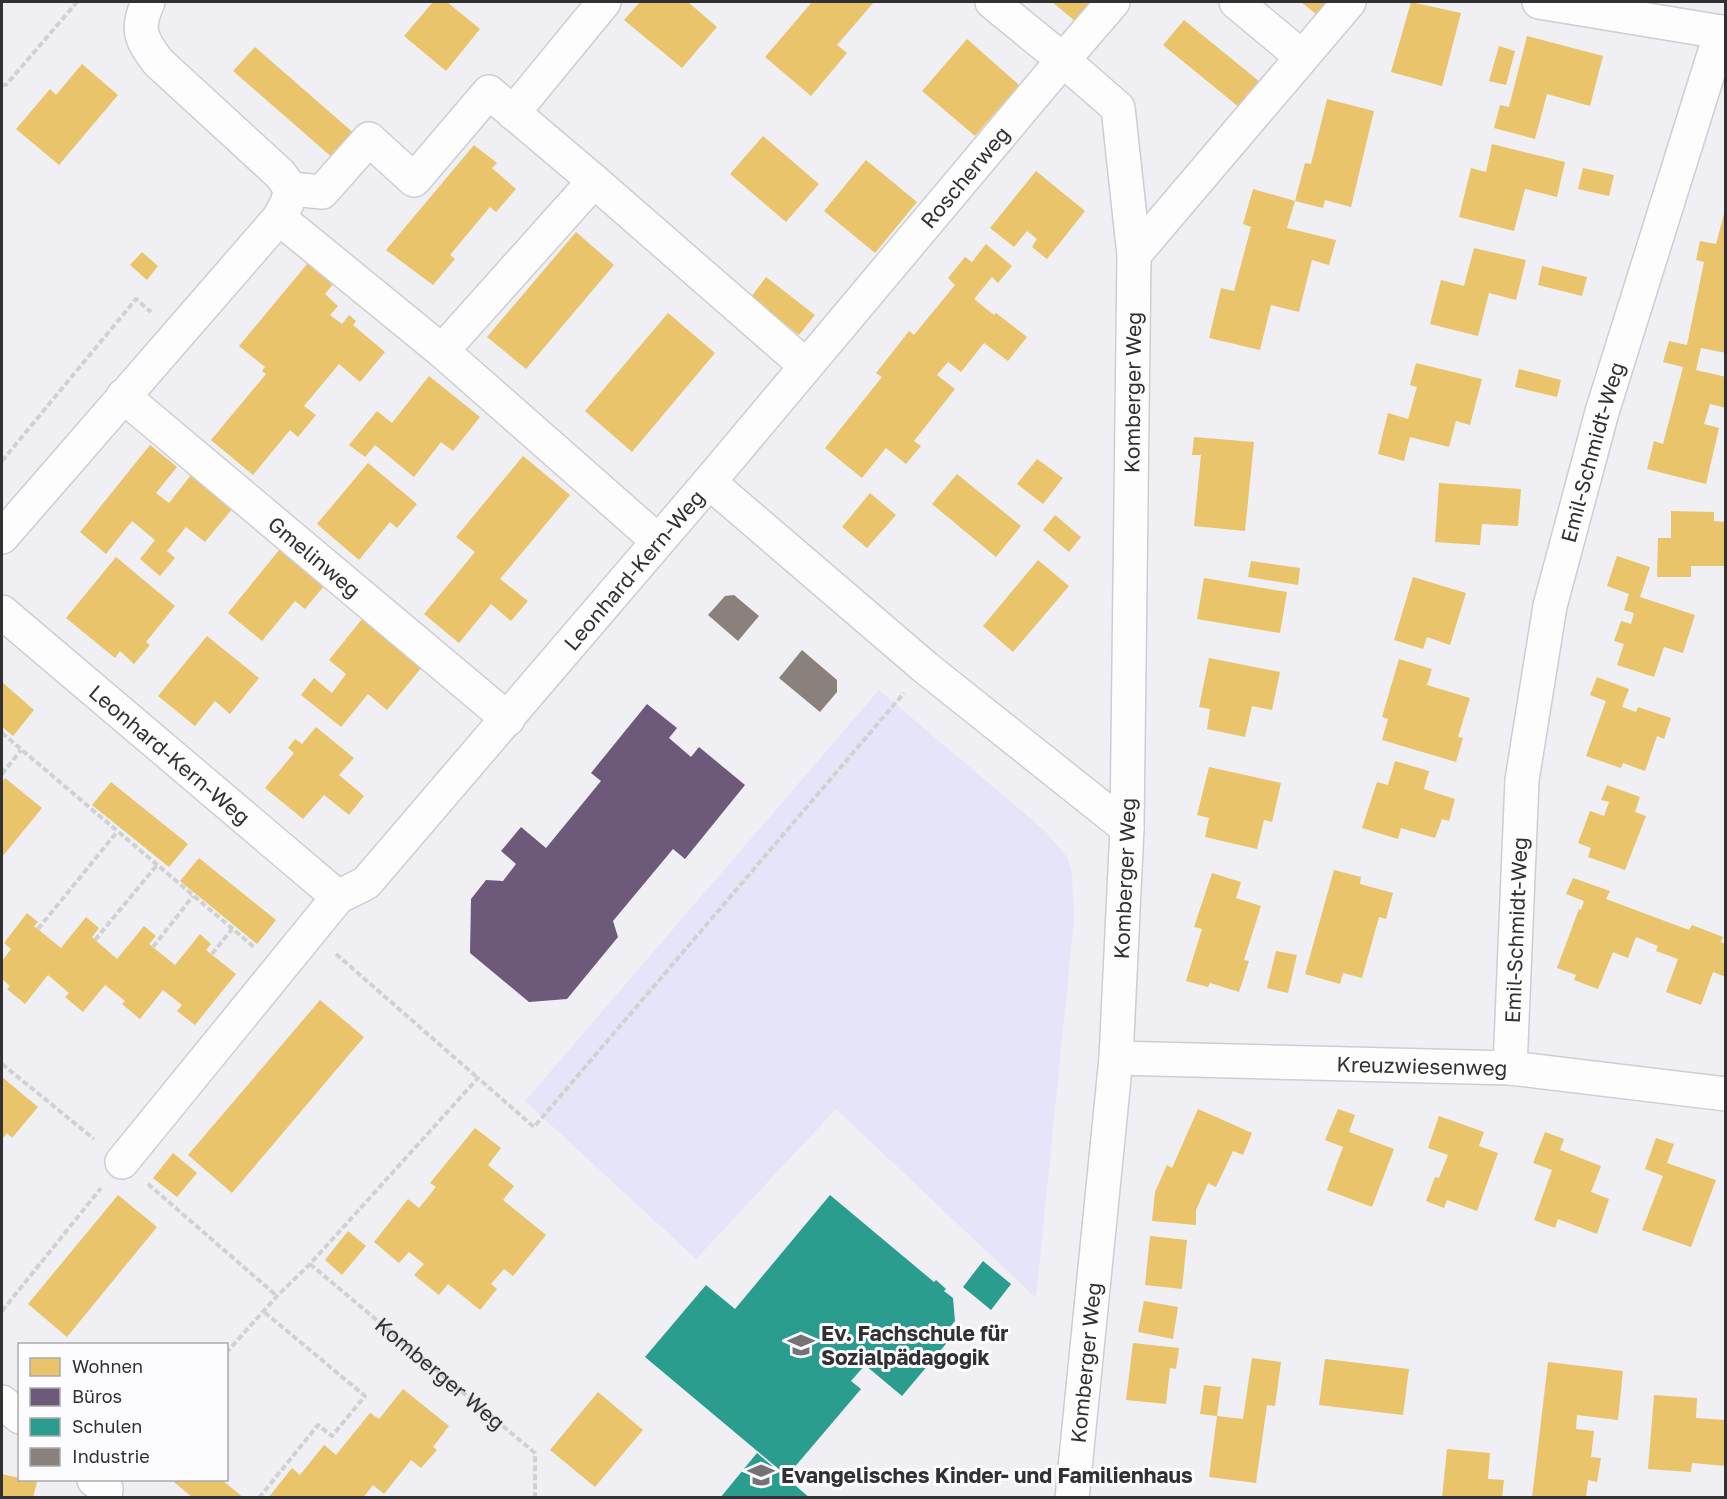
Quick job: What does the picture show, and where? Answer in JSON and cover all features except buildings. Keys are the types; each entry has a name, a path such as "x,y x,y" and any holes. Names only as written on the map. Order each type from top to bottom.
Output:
{"street":[{"path":"2,537 178,333 285,204 322,192 369,139 414,180 501,102 604,2"},
{"path":"992,2 1063,60 1113,2"},
{"path":"1236,2 1302,57"},
{"path":"1134,255 1349,2"},
{"name":"Emil-Schmidt-Weg","path":"1510,1068 1522,780 1550,606 1602,412 1723,31 1539,2"},
{"path":"136,7 143,42 158,62 280,174 285,204 442,351 658,541"},
{"name":"Komberger Weg","path":"1063,60 1118,108 1134,255 1127,828 1116,1058 1071,1497"},
{"name":"Roscherweg","path":"709,482 1063,60"},
{"path":"501,102 805,365"},
{"path":"442,351 594,181"},
{"name":"Gmelinweg","path":"123,396 508,719"},
{"name":"Leonhard-Kern-Weg","path":"122,1162 338,897 366,883 709,482 926,668 1127,828"},
{"name":"Leonhard-Kern-Weg","path":"2,612 338,897"},
{"name":"Kreuzwiesenweg","path":"1116,1058 1510,1068 1725,1094"},
{"path":"2,1402 18,1415"}],"path":[{"path":"2,85 6,85 77,2"},
{"path":"2,461 136,299 178,333"},
{"path":"310,931 534,1127 926,668"},
{"path":"2,733 280,969"},
{"path":"2,774 21,750"},
{"path":"38,929 117,832"},
{"path":"95,940 157,865"},
{"path":"153,947 193,896"},
{"path":"212,954 232,929"},
{"path":"2,1064 122,1162 277,1296"},
{"path":"228,1351 277,1296 310,1264 478,1078"},
{"path":"2,1311 122,1162"},
{"name":"Komberger Weg","path":"310,1264 535,1453 535,1497"},
{"path":"259,1497 318,1425 332,1436 365,1396 263,1311"}],"shaded area":[{"path":"879,690 1045,831 1067,857 1072,875 1074,920 1036,1298 836,1109 696,1259 525,1101"}],"place":[{"name":"Ev. Fachschule für Sozialpädagogik","path":"801,1345"},
{"name":"Evangelisches Kinder- und Familienhaus","path":"761,1475"}]}
